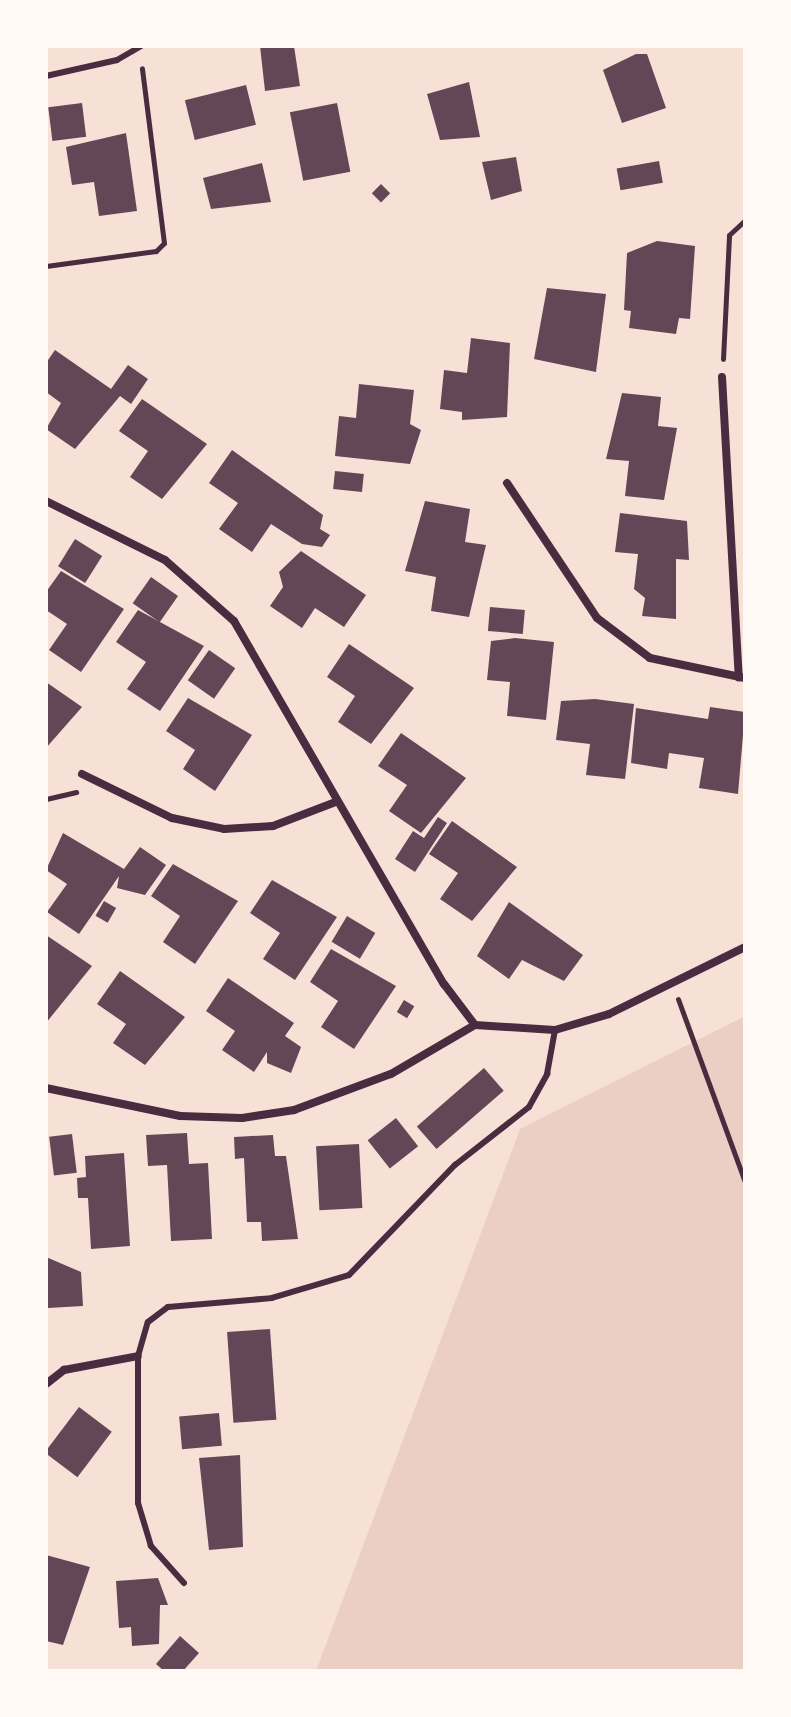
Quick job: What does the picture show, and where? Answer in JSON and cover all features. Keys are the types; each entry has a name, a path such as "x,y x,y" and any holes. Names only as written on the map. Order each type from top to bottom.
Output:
{"street":[{"path":"507,483 597,618 650,658 742,678 722,377"},
{"path":"46,501 200,584 234,621 336,802 475,1025"},
{"path":"82,774 172,818 224,829 273,826 336,802"},
{"path":"46,1088 180,1116 242,1118 294,1110 391,1074 475,1025 555,1030 673,985 745,947"},
{"path":"46,1384 64,1370 138,1356"}],"lane":[{"path":"46,76 139,49"},
{"path":"184,1583 151,1546 138,1503 138,1356 142,1331 168,1307 301,1292 365,1263 455,1165 529,1107 547,1074 555,1030"}],"path":[{"path":"46,266 156,251 164,243 139,49"},
{"path":"722,377 729,235 745,220"},
{"path":"673,985 745,1182"}],"shaded area":[{"path":"745,1016 745,1671 316,1671 520,1129"}],"building":[{"path":"260,46 294,46 300,86 265,91"},
{"path":"636,54 647,54 666,108 622,123 603,70"},
{"path":"469,82 480,137 440,140 427,94"},
{"path":"246,85 256,125 195,140 185,100"},
{"path":"82,103 86,137 52,141 48,107"},
{"path":"337,103 350,172 303,181 290,112"},
{"path":"126,133 137,211 99,216 94,182 72,185 66,147"},
{"path":"516,157 522,191 491,200 482,162"},
{"path":"659,161 663,183 620,190 617,168"},
{"path":"262,163 271,202 211,209 203,178"},
{"path":"381,184 390,193 381,202 372,193"},
{"path":"657,241 695,246 690,319 679,318 676,334 629,328 631,311 624,310 627,253"},
{"path":"547,288 606,294 596,372 534,359"},
{"path":"471,338 510,343 507,417 462,420 462,412 440,409 444,370 467,373"},
{"path":"55,350 111,389 128,365 148,379 131,404 120,396 75,449 46,429 61,403 46,392 46,363"},
{"path":"359,384 414,390 410,424 421,430 410,464 335,456 339,416 356,418"},
{"path":"622,393 661,397 658,426 677,428 664,500 625,496 629,461 606,459"},
{"path":"142,399 207,444 162,499 130,477 148,451 119,431"},
{"path":"232,450 323,515 320,529 330,535 322,547 302,544 271,524 252,552 219,529 238,503 209,483"},
{"path":"335,471 364,474 362,492 333,489"},
{"path":"425,501 470,509 465,542 486,545 469,617 431,611 436,577 405,571"},
{"path":"620,513 687,521 689,560 676,559 676,619 642,616 645,598 634,589 638,554 615,552"},
{"path":"75,539 102,556 85,583 58,566"},
{"path":"301,551 366,595 344,627 315,608 302,628 270,606 283,587 279,572"},
{"path":"61,571 124,609 81,672 49,650 67,624 46,610 46,592"},
{"path":"151,577 178,596 160,622 133,603"},
{"path":"490,607 525,610 523,634 488,631"},
{"path":"138,610 204,646 160,711 127,689 146,662 116,642"},
{"path":"515,638 554,642 546,720 507,716 510,682 487,680 491,641"},
{"path":"349,644 414,688 371,744 338,722 355,696 327,677"},
{"path":"209,650 235,668 214,699 188,680"},
{"path":"46,682 82,707 46,748"},
{"path":"188,698 252,735 215,791 183,769 195,750 166,731"},
{"path":"595,699 634,704 625,779 586,775 590,744 556,740 561,701"},
{"path":"710,707 745,712 738,794 699,788 704,758 669,753 667,769 631,763 636,708 708,719"},
{"path":"401,733 466,778 421,833 389,811 407,785 378,766"},
{"path":"438,817 447,823 415,872 395,859 413,831 424,838"},
{"path":"452,821 517,867 472,921 440,899 458,873 429,854"},
{"path":"63,833 124,869 140,847 166,865 145,895 117,888 119,876 79,934 47,912 67,884 46,870"},
{"path":"173,864 238,901 195,964 163,942 180,916 151,896"},
{"path":"272,880 337,917 295,980 263,959 280,933 250,913"},
{"path":"104,901 116,908 108,923 96,916"},
{"path":"509,902 583,955 564,981 522,960 509,979 477,956"},
{"path":"347,916 375,933 360,959 332,942"},
{"path":"46,935 92,966 46,1023"},
{"path":"331,949 396,986 354,1049 321,1027 338,1001 310,982"},
{"path":"120,971 185,1017 145,1065 113,1043 126,1024 97,1004"},
{"path":"228,978 294,1023 285,1036 301,1047 291,1073 267,1063 267,1052 254,1072 222,1050 235,1031 206,1011"},
{"path":"404,1000 414,1006 407,1018 397,1012"},
{"path":"484,1068 504,1091 437,1149 417,1126"},
{"path":"396,1118 418,1146 390,1169 368,1140"},
{"path":"187,1133 189,1164 208,1163 212,1239 171,1241 167,1165 148,1166 146,1135"},
{"path":"72,1134 77,1173 54,1176 49,1137"},
{"path":"273,1135 275,1156 286,1156 298,1239 262,1241 261,1222 247,1222 244,1158 235,1159 234,1137"},
{"path":"359,1144 362,1208 319,1210 316,1146"},
{"path":"124,1153 130,1246 91,1249 88,1198 78,1198 77,1178 86,1177 85,1156"},
{"path":"46,1257 81,1272 83,1306 48,1308"},
{"path":"270,1329 276,1420 233,1423 227,1332"},
{"path":"79,1407 112,1432 77,1477 46,1451"},
{"path":"219,1413 222,1446 182,1449 179,1416"},
{"path":"240,1455 243,1547 209,1550 199,1458"},
{"path":"46,1555 90,1567 63,1645 46,1641"},
{"path":"158,1578 168,1605 160,1605 159,1644 132,1646 131,1627 119,1628 116,1581"},
{"path":"180,1636 199,1653 183,1671 164,1671 156,1664"}]}
